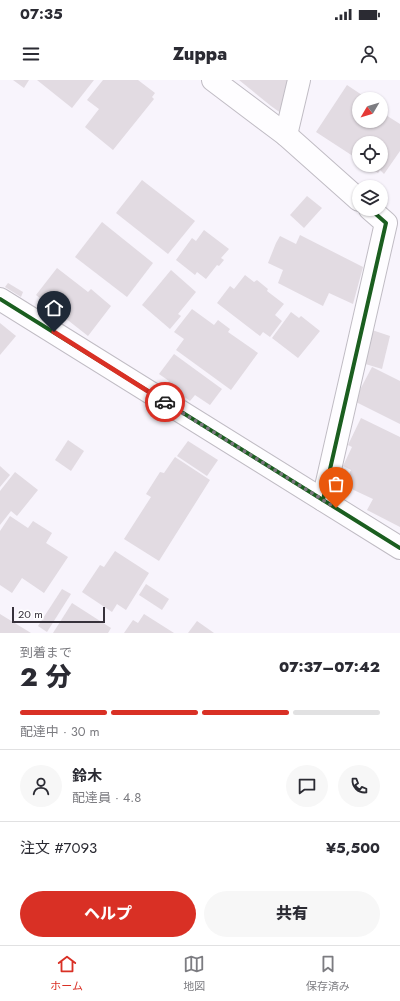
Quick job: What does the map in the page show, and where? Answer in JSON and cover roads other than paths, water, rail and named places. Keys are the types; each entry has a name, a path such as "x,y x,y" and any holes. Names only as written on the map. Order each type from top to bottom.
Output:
{"street":[{"path":"213,80 286,135 352,194"},
{"path":"286,135 299,80"},
{"path":"323,500 386,223 378,216"},
{"path":"0,299 400,548"}]}
